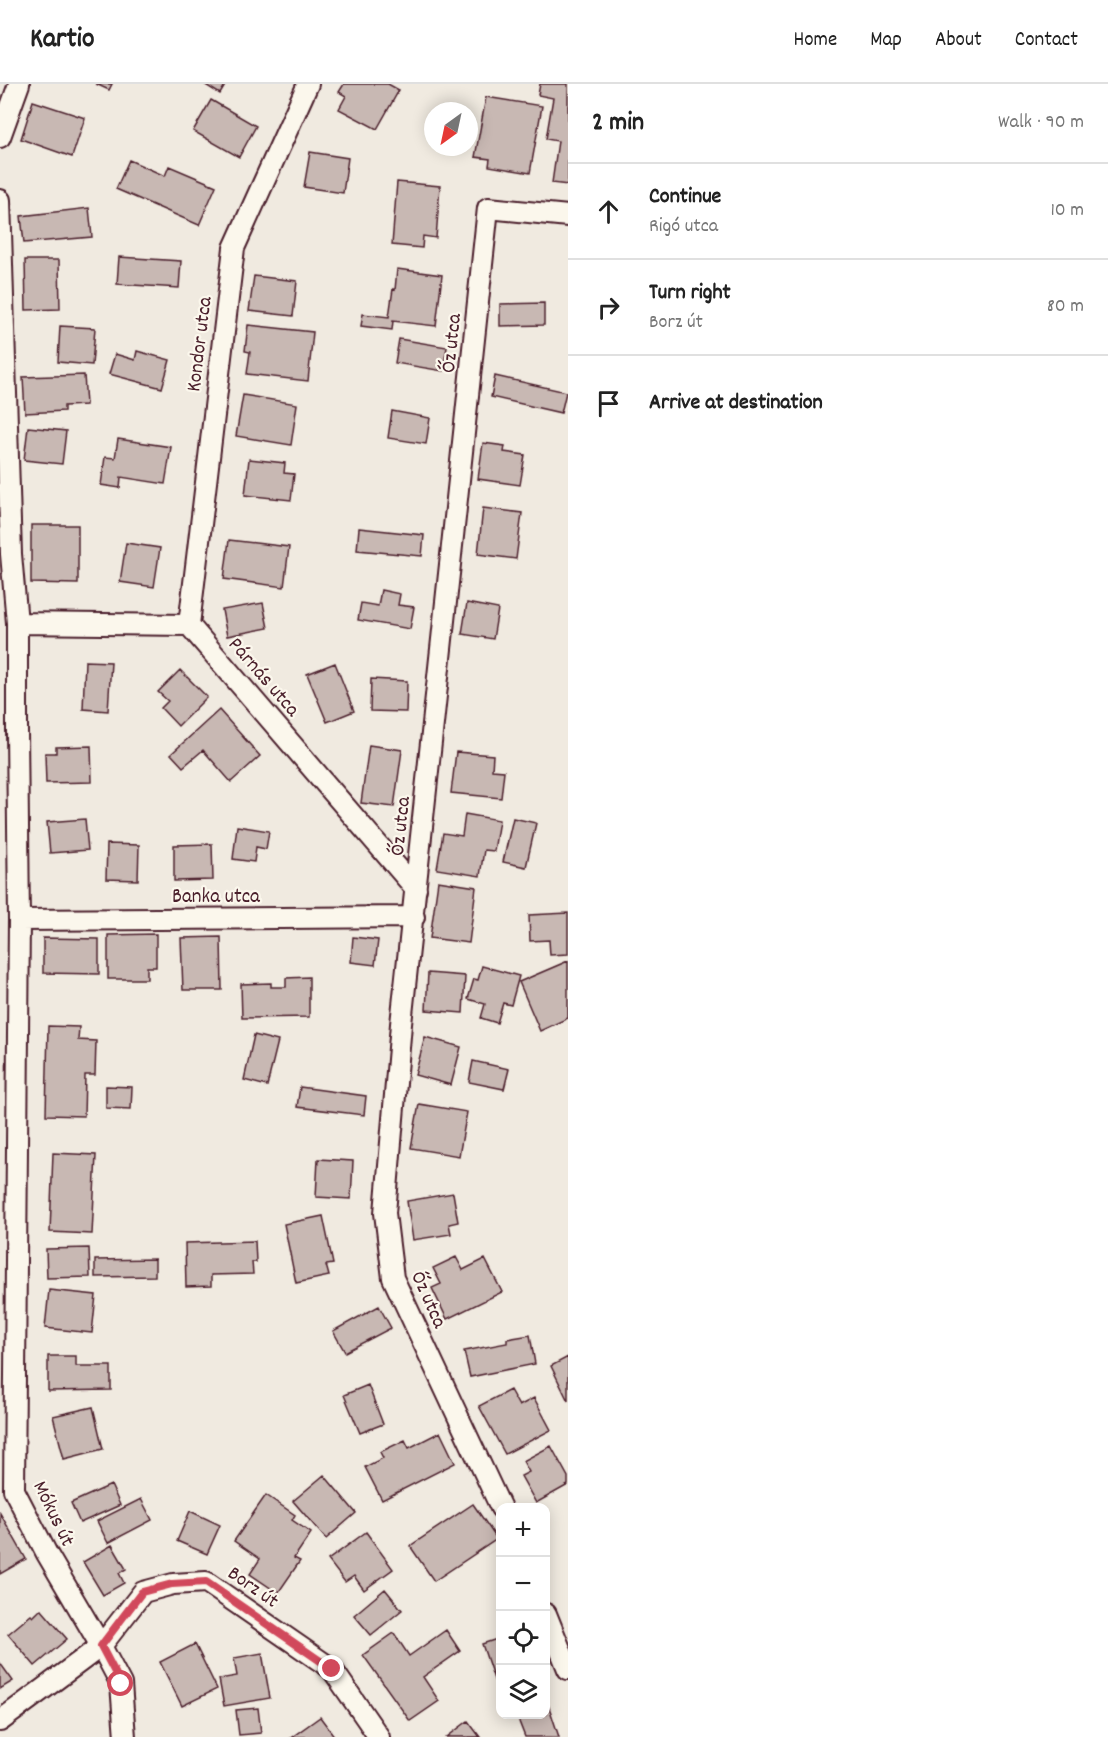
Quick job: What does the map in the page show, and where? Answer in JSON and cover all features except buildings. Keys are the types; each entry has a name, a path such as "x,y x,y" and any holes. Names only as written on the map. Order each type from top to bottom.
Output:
{"street":[{"path":"0,138 19,84"},
{"name":"Kondor utca","path":"189,625 234,248 308,84"},
{"name":"Mókus út","path":"0,200 6,552 17,623 8,731 19,920 9,948 14,1490 47,1554 121,1684 125,1737"},
{"name":"Őz utca","path":"499,1503 393,1278 385,1213 401,1024 488,208 568,216"},
{"path":"17,623 189,625"},
{"name":"Párnás utca","path":"189,625 416,889"},
{"name":"Banka utca","path":"19,920 414,917"},
{"name":"Borz út","path":"0,1721 101,1646 142,1592 172,1584 206,1582 332,1669 379,1737"},
{"path":"550,1624 568,1668"}],"route":[{"path":"121,1684 101,1646 142,1592 172,1584 206,1582 332,1669"}]}
